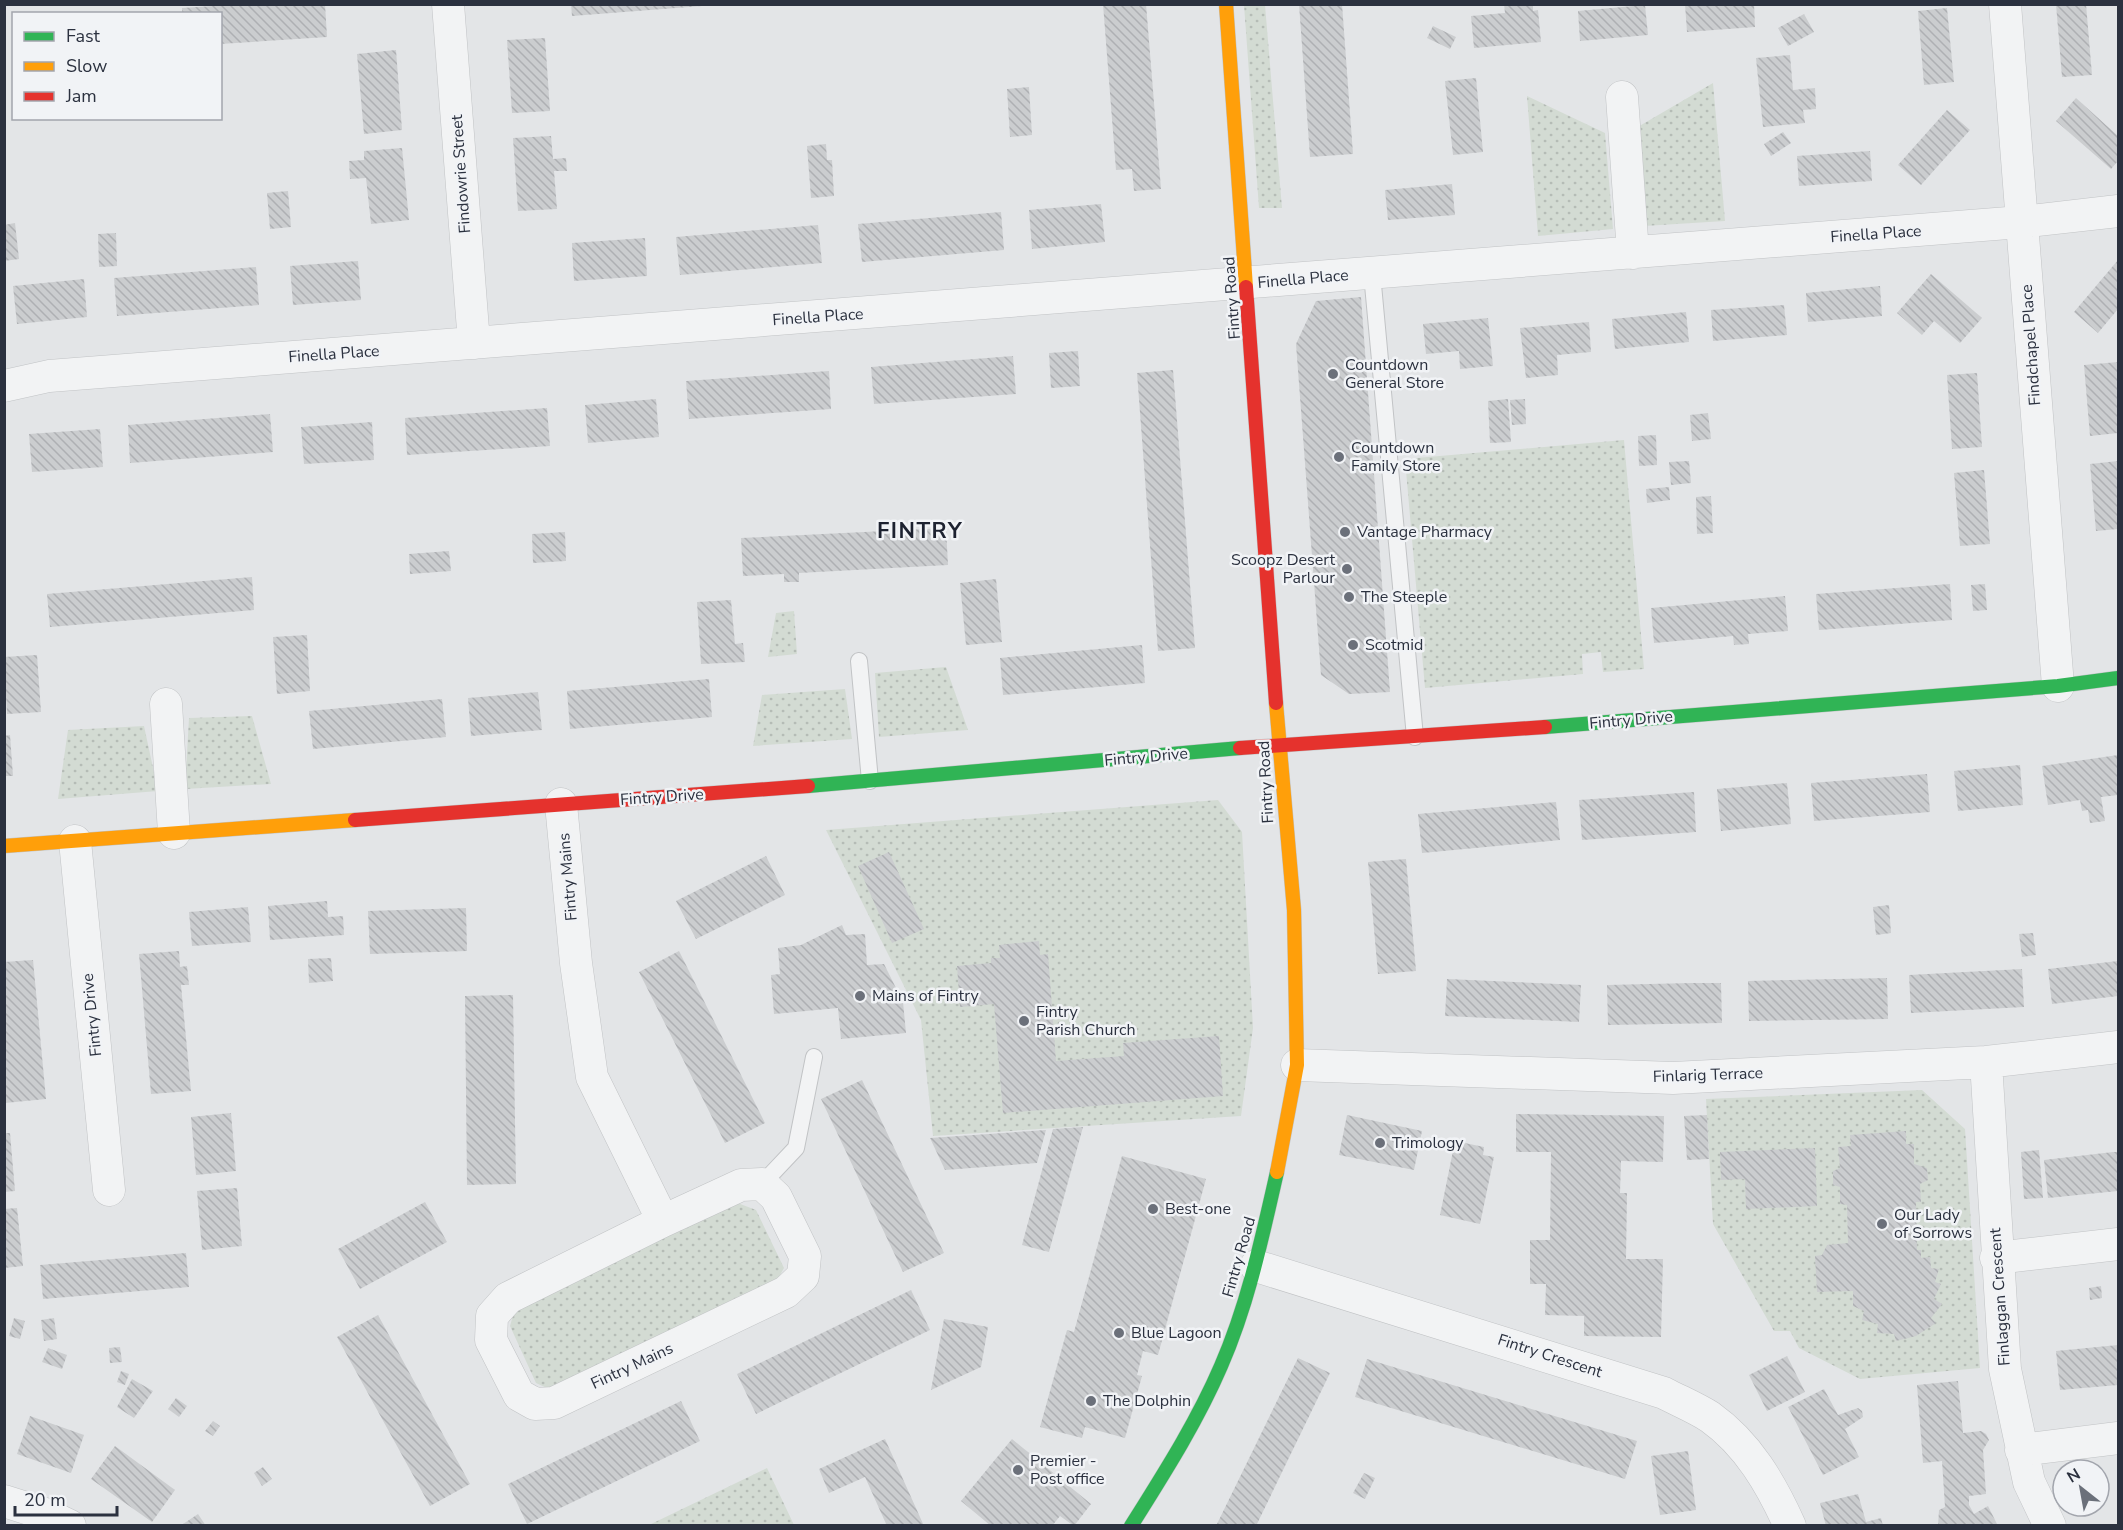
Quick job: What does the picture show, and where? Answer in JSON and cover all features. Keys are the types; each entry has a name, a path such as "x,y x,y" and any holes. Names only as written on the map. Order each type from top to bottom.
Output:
{"street":[{"name":"Findowrie Street","path":"448,4 474,344"},
{"name":"Fintry Road","path":"1131,1526 1172,1462 1221,1366 1256,1266 1284,1144 1297,1065 1294,910 1226,4"},
{"name":"Findchapel Place","path":"2005,4 2058,686"},
{"path":"1622,97 1633,253"},
{"name":"Finella Place","path":"4,386 49,376 1248,284 2021,222 2118,211"},
{"name":"Fintry Drive","path":"4,846 870,781 1280,744 1415,737 2058,686 2118,678"},
{"path":"166,704 174,833"},
{"name":"Fintry Mains","path":"561,804 576,963 592,1077 663,1221"},
{"name":"Fintry Drive","path":"75,841 109,1190"},
{"name":"Finlarig Terrace","path":"1297,1065 1673,1078 1986,1062 2118,1047"},
{"name":"Finlaggan Crescent","path":"1986,1062 1996,1258 2005,1369 2029,1482 2050,1526"},
{"name":"Fintry Mains","path":"762,1184 776,1197 805,1256 803,1276 786,1292 554,1403 535,1404 519,1395 491,1340 492,1316 508,1298 663,1221 741,1185 762,1184"},
{"path":"1996,1258 2118,1244"},
{"name":"Fintry Crescent","path":"1256,1266 1664,1393 1710,1418 1744,1448 1773,1488 1790,1526"},
{"path":"2021,1450 2118,1438"},
{"path":"4,1501 45,1514 70,1526"}],"lane":[{"path":"1372,274 1415,737"},
{"path":"859,661 870,781"},
{"path":"762,1184 795,1148 814,1057"}],"shaded area":[{"path":"1244,5 1265,5 1282,208 1259,208"},
{"path":"1713,83 1725,221 1644,226 1636,128"},
{"path":"1527,96 1605,133 1613,229 1538,236"},
{"path":"1624,440 1644,669 1603,672 1601,652 1582,654 1583,674 1425,688 1405,459"},
{"path":"794,611 797,654 768,657 776,613"},
{"path":"946,667 968,730 879,737 875,673"},
{"path":"845,689 852,739 753,746 762,695"},
{"path":"252,716 271,784 185,789 189,718"},
{"path":"144,726 158,791 58,799 68,730"},
{"path":"1218,800 1242,832 1253,1028 1241,1116 933,1136 921,1020 826,830"},
{"path":"1922,1090 1965,1129 1980,1368 1860,1379 1799,1348 1790,1331 1774,1331 1713,1224 1706,1099"},
{"path":"735,1202 756,1210 784,1268 776,1282 551,1390 536,1383 510,1326 515,1308"},
{"path":"767,1468 794,1525 649,1525"}],"building":[{"path":"245,4 325,4 327,37 222,44 222,12 182,12 182,8"},
{"path":"571,4 702,4 702,6 572,16"},
{"path":"1103,4 1146,4 1161,189 1134,191 1132,169 1116,170"},
{"path":"1299,4 1342,4 1353,154 1310,157"},
{"path":"1504,4 1533,4 1533,11 1538,10 1541,42 1474,48 1471,16 1505,13"},
{"path":"1685,4 1754,4 1755,27 1687,32"},
{"path":"2056,4 2086,4 2092,75 2062,77"},
{"path":"1645,5 1648,35 1580,41 1578,11"},
{"path":"1947,8 1954,82 1924,85 1918,11"},
{"path":"1804,14 1814,32 1788,46 1778,28"},
{"path":"1433,26 1456,37 1450,49 1427,38"},
{"path":"545,38 550,111 512,113 507,40"},
{"path":"396,50 402,130 364,134 357,54"},
{"path":"1790,55 1793,90 1815,88 1816,109 1803,110 1805,123 1763,127 1756,58"},
{"path":"1476,78 1483,152 1453,155 1445,81"},
{"path":"1029,87 1032,135 1010,137 1007,89"},
{"path":"2076,98 2118,136 2118,161 2111,169 2056,121"},
{"path":"1947,110 1970,130 1921,185 1898,165"},
{"path":"1783,132 1791,143 1771,156 1764,144"},
{"path":"551,136 553,159 566,158 567,171 554,171 557,209 518,211 513,138"},
{"path":"826,144 827,160 832,160 834,196 811,198 807,146"},
{"path":"402,148 409,220 371,224 366,178 350,179 349,161 364,160 364,151"},
{"path":"1870,151 1872,181 1799,186 1797,156"},
{"path":"1452,184 1455,215 1388,220 1385,190"},
{"path":"288,191 291,227 270,229 267,193"},
{"path":"1101,204 1105,242 1032,249 1029,210"},
{"path":"1001,212 1004,250 862,262 858,224"},
{"path":"15,223 19,259 4,261 4,225"},
{"path":"818,225 822,263 680,275 676,237"},
{"path":"116,233 117,266 99,267 98,234"},
{"path":"645,238 647,276 574,281 572,243"},
{"path":"2118,260 2118,309 2098,333 2074,312"},
{"path":"358,261 361,300 293,305 290,266"},
{"path":"256,267 259,305 117,316 114,278"},
{"path":"1931,274 1982,318 1960,343 1934,321 1922,335 1897,313"},
{"path":"84,279 87,317 17,324 13,286"},
{"path":"1880,286 1882,316 1808,322 1806,293"},
{"path":"1361,297 1390,692 1349,694 1321,675 1296,344 1316,301"},
{"path":"1784,305 1787,335 1713,341 1711,310"},
{"path":"1686,312 1689,342 1615,349 1612,319"},
{"path":"1488,318 1493,366 1460,369 1459,351 1426,354 1423,324"},
{"path":"1589,322 1591,352 1557,355 1558,375 1526,378 1520,328"},
{"path":"1078,351 1080,386 1051,388 1049,353"},
{"path":"1013,356 1016,394 874,404 871,367"},
{"path":"2118,362 2118,433 2090,436 2084,365"},
{"path":"1173,370 1195,648 1158,651 1137,373"},
{"path":"829,371 831,409 689,419 686,381"},
{"path":"1977,373 1982,447 1952,449 1947,375"},
{"path":"656,399 659,437 588,443 585,405"},
{"path":"1508,399 1511,442 1490,443 1488,401"},
{"path":"1525,399 1526,424 1512,425 1510,400"},
{"path":"547,408 550,446 407,455 405,418"},
{"path":"1708,413 1711,439 1692,441 1690,415"},
{"path":"270,414 273,452 130,463 128,425"},
{"path":"372,422 374,460 304,464 301,427"},
{"path":"100,429 103,467 32,472 29,434"},
{"path":"1656,435 1657,465 1639,466 1638,436"},
{"path":"1689,461 1691,483 1671,485 1669,462"},
{"path":"2118,461 2118,529 2096,531 2090,464"},
{"path":"1984,470 1990,544 1960,546 1954,473"},
{"path":"1669,487 1670,500 1647,503 1646,489"},
{"path":"1711,496 1713,533 1697,534 1696,497"},
{"path":"946,528 948,565 799,573 799,582 784,582 784,574 743,576 741,538"},
{"path":"565,532 566,561 533,563 532,534"},
{"path":"449,551 451,571 410,574 409,554"},
{"path":"252,577 254,610 50,627 47,594"},
{"path":"996,579 1002,642 966,645 960,583"},
{"path":"1950,584 1952,620 1819,630 1816,594"},
{"path":"1985,584 1987,610 1973,611 1971,585"},
{"path":"1785,596 1788,631 1748,634 1749,644 1734,645 1733,636 1654,643 1651,608"},
{"path":"731,600 735,644 743,643 745,662 701,664 697,602"},
{"path":"307,635 310,691 277,694 273,637"},
{"path":"1142,645 1145,683 1003,695 1000,658"},
{"path":"37,655 41,712 7,714 4,657"},
{"path":"709,679 712,717 570,729 567,691"},
{"path":"538,692 542,730 471,736 468,698"},
{"path":"442,699 446,737 313,749 309,711"},
{"path":"10,735 13,776 4,776 4,736"},
{"path":"2118,755 2118,795 2101,797 2105,821 2090,823 2088,810 2082,811 2080,800 2048,805 2042,766"},
{"path":"2020,765 2023,805 1958,811 1954,771"},
{"path":"1927,774 1930,812 1814,821 1811,783"},
{"path":"1787,783 1791,824 1721,831 1717,789"},
{"path":"1694,792 1696,832 1582,840 1579,800"},
{"path":"1556,802 1560,840 1422,853 1418,814"},
{"path":"889,852 924,929 892,943 858,866"},
{"path":"766,856 785,895 696,939 676,901"},
{"path":"1406,859 1416,971 1378,974 1368,862"},
{"path":"327,901 328,917 343,916 344,935 270,940 268,906"},
{"path":"1889,905 1891,933 1876,935 1873,907"},
{"path":"248,907 251,942 192,946 189,912"},
{"path":"466,908 467,951 370,954 368,911"},
{"path":"842,925 846,935 865,934 867,965 884,964 903,1002 906,1033 841,1039 838,1008 774,1014 771,975 780,974 778,948 801,945"},
{"path":"2033,933 2036,955 2022,957 2019,934"},
{"name":"Fintry Parish Church","path":"1039,941 1040,955 1048,954 1056,1061 1124,1056 1123,1043 1219,1036 1223,1096 1003,1113 994,1004 960,1007 957,966 991,963 991,958 1000,958 999,945"},
{"path":"179,951 180,967 187,966 189,985 181,985 191,1091 151,1094 139,954"},
{"path":"679,951 765,1123 725,1143 639,972"},
{"path":"331,958 333,981 309,983 308,959"},
{"path":"33,960 46,1099 5,1103 4,962"},
{"path":"2118,961 2118,996 2052,1004 2048,969"},
{"path":"2022,969 2024,1007 1911,1013 1909,975"},
{"path":"1887,978 1888,1019 1749,1021 1748,981"},
{"path":"1447,979 1581,985 1579,1022 1445,1016"},
{"path":"1721,983 1722,1023 1608,1025 1607,985"},
{"path":"513,995 516,1184 467,1185 465,996"},
{"path":"862,1080 944,1253 903,1272 821,1099"},
{"path":"231,1113 236,1171 196,1175 191,1117"},
{"path":"1516,1114 1664,1116 1663,1162 1621,1161 1620,1193 1627,1193 1626,1259 1663,1259 1661,1337 1584,1336 1584,1316 1545,1315 1546,1284 1530,1284 1530,1240 1550,1240 1551,1152 1516,1152"},
{"name":"Trimology","path":"1347,1115 1422,1131 1414,1170 1339,1155"},
{"path":"1707,1115 1709,1159 1687,1160 1684,1116"},
{"path":"1083,1127 1049,1252 1022,1245 1053,1129"},
{"path":"1046,1130 1037,1163 945,1170 930,1138"},
{"name":"Our Lady of Sorrows","path":"1906,1131 1906,1144 1914,1144 1914,1164 1927,1168 1928,1180 1920,1184 1921,1202 1916,1202 1917,1250 1921,1250 1921,1258 1930,1257 1931,1268 1939,1269 1935,1282 1941,1284 1934,1299 1942,1304 1931,1318 1936,1323 1916,1336 1896,1341 1894,1334 1877,1333 1878,1324 1862,1320 1864,1311 1853,1306 1853,1291 1817,1292 1815,1256 1822,1255 1827,1245 1848,1243 1847,1205 1840,1204 1840,1187 1833,1185 1833,1171 1840,1168 1838,1147 1851,1146 1850,1135"},
{"path":"4,1133 10,1133 15,1191 4,1192"},
{"path":"1455,1141 1484,1147 1483,1155 1494,1157 1480,1224 1440,1215"},
{"path":"1815,1148 1817,1206 1746,1209 1745,1179 1721,1180 1720,1152"},
{"path":"2039,1150 2043,1198 2024,1199 2021,1152"},
{"path":"2118,1152 2118,1191 2048,1198 2044,1160"},
{"path":"1122,1156 1206,1179 1158,1355 1143,1351 1137,1375 1142,1376 1125,1438 1085,1427 1082,1438 1040,1427 1067,1330 1074,1332"},
{"path":"237,1188 242,1246 202,1250 197,1191"},
{"path":"425,1202 447,1242 360,1289 338,1249"},
{"path":"17,1208 23,1266 4,1268 4,1209"},
{"path":"186,1253 189,1287 43,1299 40,1265"},
{"path":"2101,1286 2102,1298 2090,1300 2089,1288"},
{"path":"911,1290 930,1330 756,1414 737,1374"},
{"path":"378,1315 470,1484 430,1506 337,1337"},
{"path":"14,1318 25,1321 20,1339 9,1336"},
{"path":"54,1318 57,1339 44,1341 41,1320"},
{"path":"944,1319 988,1327 981,1367 931,1390"},
{"path":"2118,1345 2118,1385 2060,1390 2056,1351"},
{"path":"120,1347 122,1362 110,1363 109,1348"},
{"path":"48,1348 67,1355 62,1369 42,1362"},
{"path":"1787,1356 1805,1392 1767,1411 1749,1375"},
{"path":"1298,1358 1330,1373 1256,1526 1216,1526"},
{"path":"1367,1359 1637,1441 1625,1479 1355,1397"},
{"path":"121,1371 129,1374 125,1385 117,1382"},
{"path":"132,1379 153,1391 134,1418 117,1407"},
{"path":"1958,1381 1963,1433 1981,1431 1989,1440 1983,1450 1986,1494 1969,1496 1969,1505 1974,1514 1988,1506 1998,1526 1938,1526 1939,1510 1945,1507 1942,1461 1923,1463 1917,1385"},
{"path":"1824,1389 1838,1415 1858,1408 1862,1411 1863,1417 1845,1429 1859,1457 1823,1475 1788,1407"},
{"path":"176,1398 187,1406 179,1417 168,1409"},
{"path":"681,1401 700,1441 527,1524 508,1484"},
{"path":"30,1416 84,1435 71,1473 17,1454"},
{"path":"213,1421 220,1426 213,1436 205,1431"},
{"path":"885,1439 924,1526 887,1526 865,1477 829,1493 819,1469"},
{"name":"Premier - Post office","path":"1012,1439 1091,1504 1074,1526 1060,1516 1052,1526 991,1526 961,1501"},
{"path":"115,1446 175,1490 152,1522 91,1479"},
{"path":"1688,1451 1696,1510 1660,1515 1651,1456"},
{"path":"263,1467 272,1479 262,1486 254,1473"},
{"path":"1364,1473 1375,1478 1365,1499 1353,1493"},
{"path":"1858,1494 1866,1522 1881,1518 1883,1526 1826,1526 1820,1503"},
{"path":"198,1514 206,1526 180,1526"}],"traffic: fast":[{"path":"1545,727 2058,686 2118,678"},
{"path":"808,786 1240,748"},
{"path":"1131,1526 1190,1428 1212,1387 1231,1343 1247,1295 1277,1172"}],"traffic: slow":[{"path":"1226,4 1246,287"},
{"path":"1276,703 1294,910 1297,1065 1277,1172"},
{"path":"4,846 355,820"}],"traffic: jam":[{"path":"1246,287 1276,703"},
{"path":"1240,748 1545,727"},
{"path":"355,820 808,786"}],"place":[{"name":"Countdown General Store","path":"1333,374"},
{"name":"Countdown Family Store","path":"1339,457"},
{"name":"Vantage Pharmacy","path":"1345,532"},
{"name":"Scoopz Desert Parlour","path":"1347,569"},
{"name":"The Steeple","path":"1349,597"},
{"name":"Scotmid","path":"1353,645"},
{"name":"Mains of Fintry","path":"860,996"},
{"name":"Fintry Parish Church","path":"1024,1021"},
{"name":"Trimology","path":"1380,1143"},
{"name":"Best-one","path":"1153,1209"},
{"name":"Our Lady of Sorrows","path":"1882,1224"},
{"name":"Blue Lagoon","path":"1119,1333"},
{"name":"The Dolphin","path":"1091,1401"},
{"name":"Premier - Post office","path":"1018,1470"}],"district":[{"name":"FINTRY","path":"920,531"}]}
